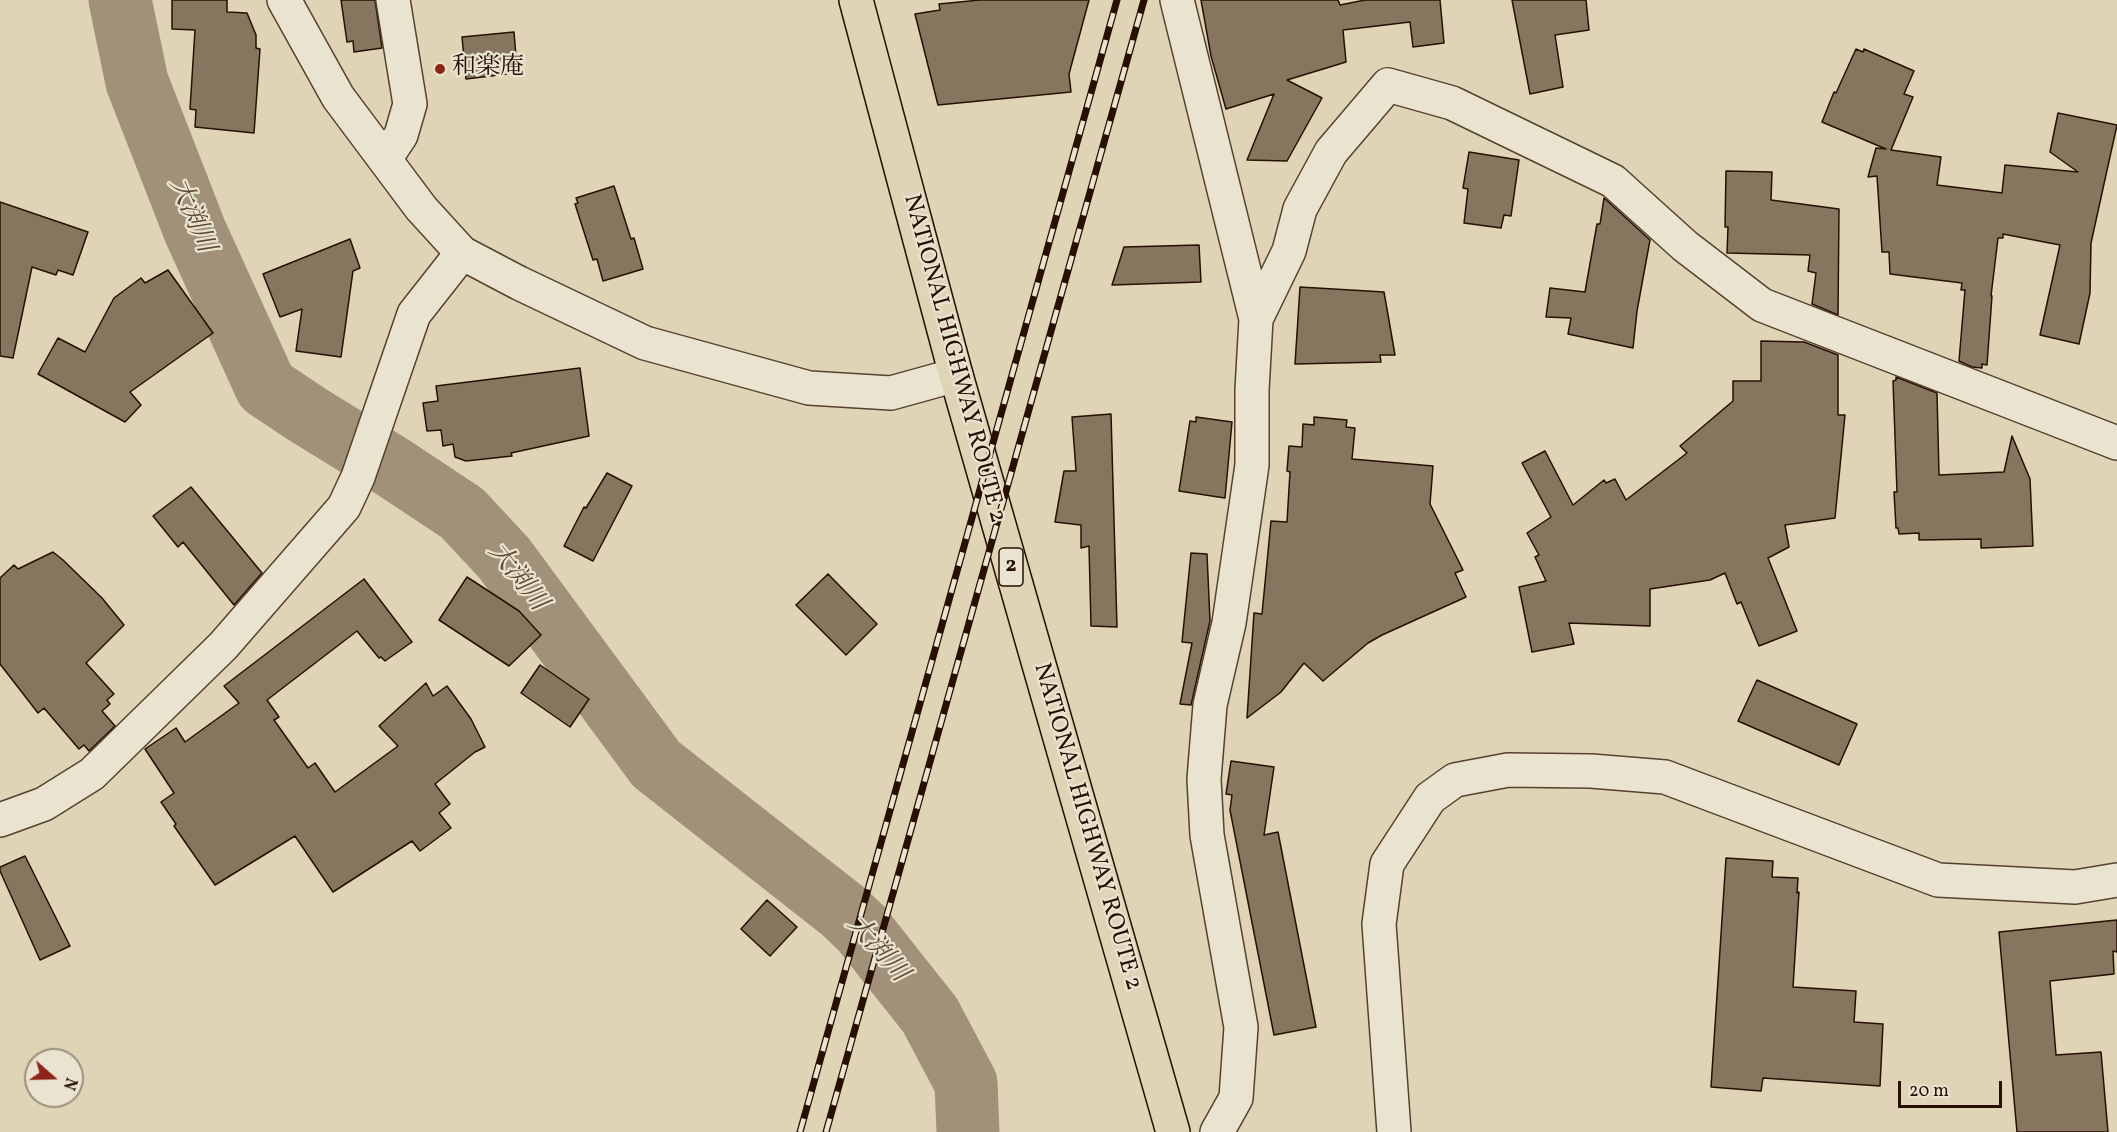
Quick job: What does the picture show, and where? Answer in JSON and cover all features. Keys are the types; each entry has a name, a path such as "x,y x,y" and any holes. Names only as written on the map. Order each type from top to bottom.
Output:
{"highway":[{"name":"NATIONAL HIGHWAY ROUTE 2","path":"856,0 956,375 1173,1132"}],"street":[{"path":"284,0 338,96 421,208 462,253 645,343 798,386 891,393 956,375"},
{"path":"384,159 401,135 410,104 393,0"},
{"path":"1177,0 1257,319 1252,390 1252,465 1229,623 1210,705 1204,779 1207,835 1241,1028 1236,1098 1217,1132"},
{"path":"1257,319 1288,251 1300,209 1331,152 1388,85 1452,103 1613,181 1685,246 1762,304 2117,443"},
{"path":"0,820 44,804 92,774 223,646 344,507 358,477 414,314 462,253"},
{"path":"1394,1132 1379,924 1387,864 1430,798 1455,780 1508,770 1591,771 1665,777 1938,880 2075,887 2117,880"}],"building":[{"path":"172,0 227,0 227,12 247,13 256,35 256,48 260,49 254,133 195,127 196,110 190,109 195,30 172,29"},
{"path":"341,0 375,0 382,48 354,52 353,41 347,42"},
{"path":"980,0 1089,0 1069,74 1071,92 938,105 915,14 940,10 939,4"},
{"path":"1201,0 1338,0 1340,5 1365,0 1440,0 1444,43 1413,47 1410,22 1343,30 1346,62 1287,80 1322,98 1287,161 1247,160 1274,94 1226,109 1211,56"},
{"path":"1512,0 1586,0 1589,30 1555,35 1563,87 1530,94"},
{"path":"514,32 517,69 507,70 507,74 466,79 462,37"},
{"path":"1856,49 1863,52 1864,49 1914,71 1904,94 1913,97 1891,150 1941,157 1937,185 2002,193 2005,165 2078,172 2050,152 2058,113 2117,125 2091,243 2090,293 2079,344 2040,335 2060,245 2003,234 2003,238 1998,238 1991,296 1987,365 1982,364 1982,368 1972,367 1959,361 1965,290 1961,290 1962,283 1890,274 1889,252 1882,252 1877,176 1868,177 1876,148 1886,149 1822,122"},
{"path":"1469,152 1519,160 1511,216 1504,215 1501,228 1464,223 1468,189 1463,188"},
{"path":"1726,171 1772,172 1771,200 1839,209 1838,315 1812,304 1816,273 1808,271 1810,255 1727,253"},
{"path":"614,186 643,269 603,281 597,259 593,260 575,204 578,203 576,198"},
{"path":"1604,198 1650,240 1637,311 1633,348 1568,334 1571,318 1546,317 1550,288 1585,292"},
{"path":"0,202 88,232 73,275 58,270 56,275 32,267 13,358 0,356"},
{"path":"350,239 360,268 353,271 341,357 296,351 302,309 280,317 263,274"},
{"path":"1199,245 1201,282 1112,285 1124,247"},
{"path":"168,270 213,333 130,392 141,405 125,422 38,374 58,338 85,352 114,298 141,278 145,283"},
{"path":"1300,287 1384,292 1395,355 1380,355 1381,362 1295,364"},
{"path":"1761,341 1804,342 1838,355 1838,415 1845,415 1835,518 1785,525 1789,547 1768,558 1797,631 1759,646 1741,602 1737,604 1725,573 1710,580 1650,589 1650,626 1569,623 1574,644 1532,652 1519,587 1546,581 1535,557 1539,555 1527,533 1551,517 1522,463 1545,451 1573,505 1604,480 1606,483 1615,479 1626,500 1687,453 1680,446 1733,401 1733,381 1761,381"},
{"path":"580,368 589,436 511,453 512,456 466,461 455,457 453,444 443,446 441,430 427,431 423,403 438,401 436,386"},
{"path":"1896,377 1937,393 1939,475 2004,472 2012,436 2030,479 2033,546 1981,548 1981,539 1919,540 1919,533 1899,534 1896,528 1894,492 1897,492 1893,381"},
{"path":"1111,414 1117,627 1091,626 1089,546 1081,548 1081,525 1055,522 1064,471 1076,471 1072,417"},
{"path":"1196,417 1232,422 1225,498 1179,491 1190,421 1196,422"},
{"path":"1314,417 1347,420 1346,427 1355,428 1352,459 1433,466 1430,504 1463,570 1455,573 1466,597 1368,643 1323,681 1304,663 1281,692 1247,718 1254,613 1262,614 1271,521 1287,522 1289,446 1302,447 1303,424 1314,425"},
{"path":"607,473 632,486 593,561 564,546 584,507 586,508"},
{"path":"191,487 262,573 234,605 183,542 178,547 153,516"},
{"path":"53,552 102,598 124,625 86,663 114,694 107,700 110,704 102,711 115,726 89,751 84,745 79,749 44,708 38,713 0,664 0,578 14,565 18,569"},
{"path":"1191,553 1207,554 1210,621 1191,705 1180,704 1192,643 1182,642"},
{"path":"828,574 877,624 846,655 796,605"},
{"path":"467,577 519,611 541,635 509,666 439,620"},
{"path":"364,579 412,642 385,661 379,658 357,631 267,700 279,717 274,720 308,768 315,763 335,792 398,746 379,726 426,683 433,696 447,686 471,719 485,747 475,752 435,784 450,804 439,813 451,828 420,851 412,841 333,892 295,836 215,885 174,826 176,824 161,802 174,793 145,749 176,728 185,742 239,703 224,686"},
{"path":"540,665 589,699 570,727 521,693"},
{"path":"1757,680 1857,724 1839,765 1738,721"},
{"path":"1231,761 1274,767 1264,835 1278,832 1316,1027 1274,1035 1230,810 1232,795 1226,794"},
{"path":"25,856 70,946 40,960 0,871 0,867"},
{"path":"1726,858 1773,861 1772,877 1798,878 1793,987 1856,991 1854,1022 1883,1024 1880,1086 1763,1078 1761,1091 1711,1087"},
{"path":"767,900 797,927 770,956 741,929"},
{"path":"2117,920 2117,952 2113,951 2114,974 2050,981 2056,1055 2101,1052 2108,1132 2017,1132 1999,932"}],"waterway":[{"name":"大渕川","path":"120,0 137,82 195,231 266,387 462,513 504,558 656,764 843,911 861,928 930,1015 966,1083 968,1132"}],"railway":[{"path":"800,1132 1117,0"},
{"path":"826,1132 1144,0"}],"place":[{"name":"和楽庵","path":"440,69"}]}
